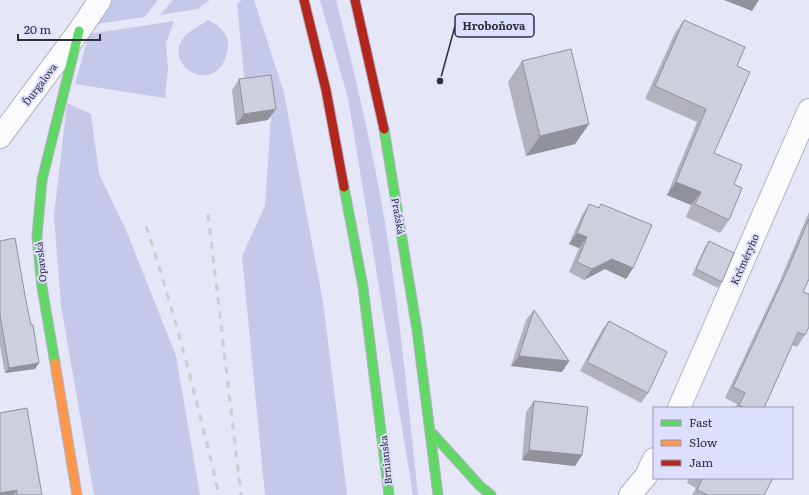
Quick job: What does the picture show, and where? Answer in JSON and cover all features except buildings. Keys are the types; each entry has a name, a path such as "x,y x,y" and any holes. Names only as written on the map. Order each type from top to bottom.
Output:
{"main road":[{"name":"Brnianska","path":"304,0 326,90 363,287 389,495"},
{"name":"Pražská","path":"355,0 384,123 412,292 432,433"},
{"name":"Opavská","path":"77,495 42,287 37,236 42,180 79,31"},
{"path":"432,433 438,495"},
{"path":"432,433 480,486 491,495"}],"street":[{"path":"79,31 100,0"},
{"name":"Ďurgalova","path":"0,137 79,31"},
{"name":"Krčméryho","path":"679,407 809,110"},
{"path":"630,495 646,476 653,462"}],"shaded area":[{"path":"113,0 158,0 145,17 96,24"},
{"path":"173,0 210,0 197,9 160,15"},
{"path":"242,0 254,0 284,93 323,302 347,495 265,495 242,256 265,206 271,117 266,83 245,86 237,3"},
{"path":"320,0 336,0 359,94 374,165 392,265 418,495 413,495 348,98"},
{"path":"208,20 223,30 227,38 228,47 223,63 215,72 206,75 196,74 187,69 181,61 179,51 184,37 190,31"},
{"path":"174,21 166,43 168,69 165,98 75,84 89,34"},
{"path":"67,103 91,114 99,174 126,230 176,356 200,495 94,495 61,306 54,216"}],"railway":[{"path":"208,214 241,495"},
{"path":"146,226 186,359 219,495"}],"traffic: fast":[{"path":"55,363 42,287 37,236 42,180 79,31"},
{"path":"384,129 417,330 438,495"},
{"path":"344,187 363,287 389,495"},
{"path":"432,433 480,486 491,495"}],"traffic: slow":[{"path":"55,363 77,495"}],"traffic: jam":[{"path":"304,0 326,90 344,187"},
{"path":"355,0 384,129"}],"place":[{"name":"Hroboňova","path":"440,81"}]}
